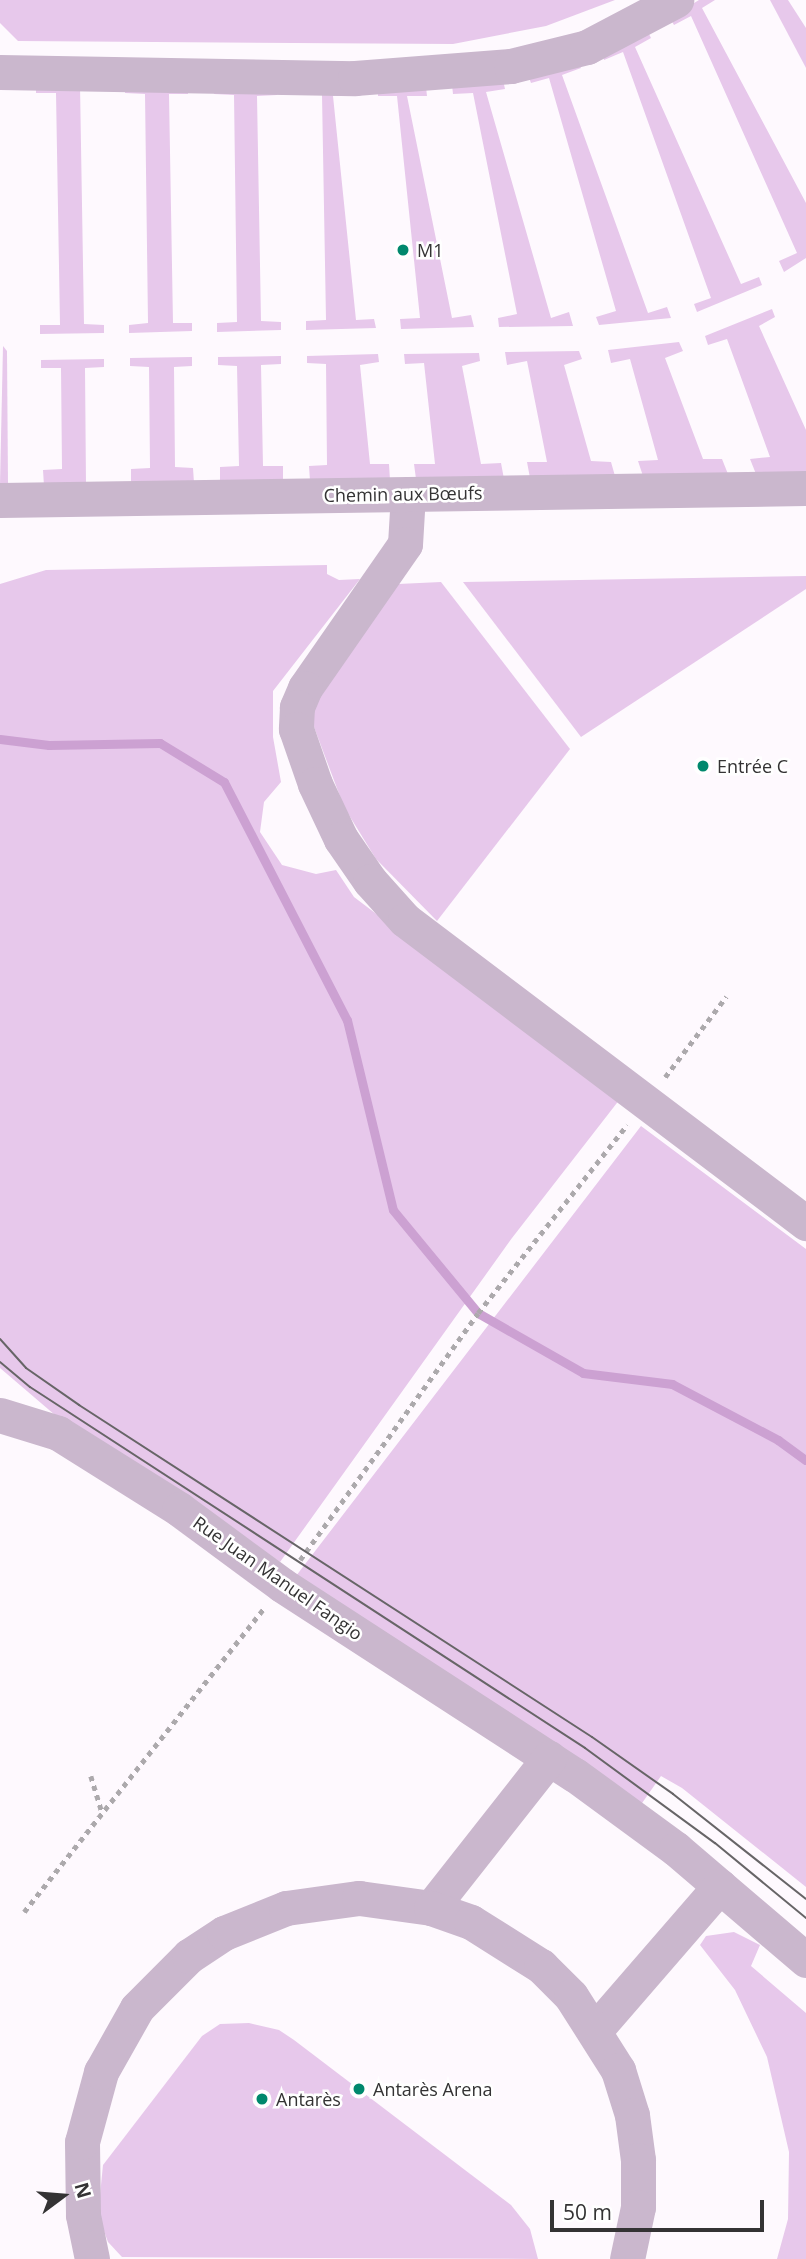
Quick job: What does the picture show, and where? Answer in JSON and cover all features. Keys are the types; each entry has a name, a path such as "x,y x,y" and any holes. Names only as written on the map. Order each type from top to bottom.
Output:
{"street":[{"path":"0,72 355,78 511,66 587,47 676,0"},
{"name":"Chemin aux Bœufs","path":"0,500 806,488"},
{"path":"408,494 404,544 305,688 297,707 296,729 315,784 341,839 370,881 405,919 806,1223"},
{"name":"Rue Juan Manuel Fangio","path":"0,1415 58,1433 179,1509 282,1585 549,1758 720,1886 806,1960"},
{"path":"431,1908 549,1758"},
{"path":"596,2029 720,1886"},
{"path":"92,2259 80,2179 89,2106 117,2039 162,1980 219,1936 286,1908 359,1898 431,1908 508,1941 541,1966 596,2029 618,2070 632,2115 638,2160 638,2207 627,2259"}],"path":[{"path":"24,1912 282,1585 500,1285 726,997"},
{"path":"91,1776 102,1812"}],"shaded area":[{"path":"0,0 615,0 546,26 453,44 18,41 0,23"},
{"path":"699,0 715,0 702,8 806,203 806,258 784,272 779,261 797,253 691,16 674,25 670,18"},
{"path":"770,0 788,0 806,28 806,68"},
{"path":"647,30 651,38 635,47 741,284 759,277 762,285 697,312 694,304 711,298 623,52 604,60 602,51"},
{"path":"577,60 581,68 562,75 648,313 667,307 671,318 599,325 596,317 616,311 549,78 531,83 528,75"},
{"path":"503,80 505,89 486,92 551,318 569,312 573,326 499,327 498,318 517,314 473,93 453,94 452,85"},
{"path":"36,84 80,85 84,324 104,325 104,333 40,334 40,325 60,325 56,93 36,93"},
{"path":"125,85 188,85 188,94 169,94 173,323 192,323 192,331 129,333 129,325 148,323 145,94 125,93"},
{"path":"214,85 277,87 277,95 257,96 261,321 281,322 281,330 217,332 217,323 237,322 234,95 214,94"},
{"path":"302,87 352,95 333,96 356,320 374,319 376,328 306,330 306,321 326,320 322,95 303,95"},
{"path":"378,87 426,87 427,96 407,96 452,318 471,315 474,327 401,329 400,319 420,318 397,96 378,96"},
{"path":"772,309 775,317 759,326 806,430 806,473 756,474 750,459 770,457 727,339 708,345 705,336"},
{"path":"679,342 683,351 665,358 703,459 722,459 728,474 643,476 638,461 658,460 630,359 611,363 608,350"},
{"path":"3,346 7,351 8,484 0,484"},
{"path":"579,351 582,359 564,365 591,461 611,462 615,476 530,478 527,462 547,462 527,361 507,365 505,352"},
{"path":"479,353 480,361 462,366 481,464 501,463 504,479 416,479 414,464 435,464 424,363 405,364 404,354"},
{"path":"378,354 379,362 360,365 370,464 389,464 390,480 310,481 309,466 327,465 326,364 307,363 307,356"},
{"path":"281,356 281,364 261,365 263,466 283,466 283,482 220,483 220,467 239,466 237,366 218,365 218,357"},
{"path":"192,357 192,366 174,367 175,467 193,468 194,483 131,484 131,469 150,468 149,367 130,366 130,358"},
{"path":"104,359 104,367 85,368 86,485 44,486 43,470 62,469 61,368 41,368 41,360"},
{"path":"327,565 327,574 339,580 360,579 273,691 273,737 281,782 264,802 260,832 282,865 316,874 336,870 354,897 620,1099 512,1238 280,1562 62,1421 0,1368 0,584 46,570"},
{"path":"806,576 806,589 581,737 463,582"},
{"path":"441,582 570,749 437,921 376,859 344,807 314,727 312,704 398,584"},
{"path":"641,1126 806,1249 806,1887 682,1788 661,1776 640,1806 296,1576"},
{"path":"734,1932 760,1945 751,1966 806,2013 806,2259 777,2259 788,2219 789,2152 767,2057 735,1990 700,1945 706,1936"},
{"name":"Antarès","path":"249,2023 279,2030 294,2040 511,2205 530,2229 538,2259 122,2257 108,2242 98,2215 103,2165 202,2036 220,2024"}],"waterway":[{"path":"0,739 49,745 160,743 224,782 347,1020 393,1210 478,1313 583,1373 672,1384 778,1440 806,1460"}],"tram line":[{"path":"0,1339 26,1368 79,1405 592,1737 673,1794 806,1899"},
{"path":"0,1362 30,1387 585,1748 715,1843 806,1918"}],"place":[{"name":"M1","path":"403,250"},
{"name":"Entrée C","path":"703,766"},
{"name":"Antarès Arena","path":"359,2089"},
{"name":"Antarès","path":"262,2099"}]}
